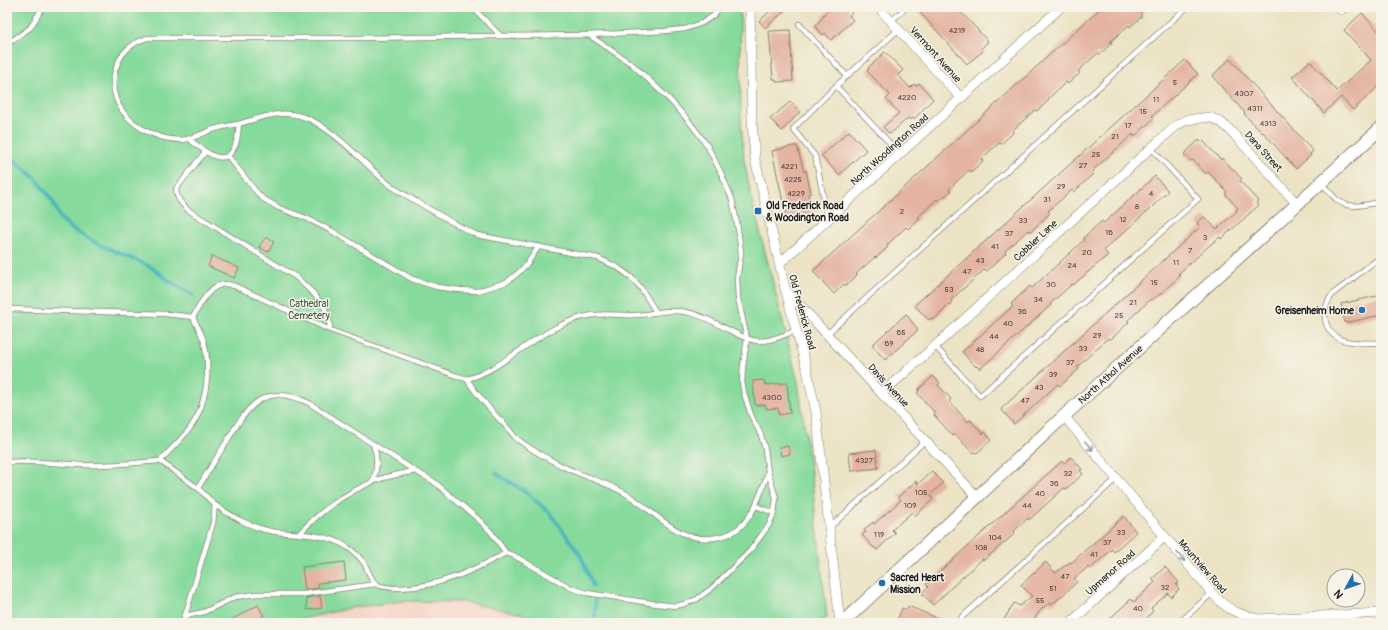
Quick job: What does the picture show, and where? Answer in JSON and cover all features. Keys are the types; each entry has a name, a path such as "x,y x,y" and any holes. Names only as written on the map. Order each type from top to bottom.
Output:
{"street":[{"name":"Old Frederick Road","path":"750,7 752,122 755,159 784,288 816,412 841,623"},
{"name":"Vermont Avenue","path":"878,7 961,98"},
{"name":"North Woodington Road","path":"779,264 1061,7"},
{"name":"Cobbler Lane","path":"882,393 1176,126 1186,120 1210,117"},
{"name":"Dana Street","path":"1210,117 1222,123 1231,131 1297,204"},
{"name":"North Athol Avenue","path":"841,623 1064,416 1381,128"},
{"name":"Davis Avenue","path":"784,288 977,496"},
{"name":"Mountview Road","path":"1064,416 1164,537 1220,602 1230,610 1243,616 1258,619 1292,621 1381,613"},
{"name":"Upmanor Road","path":"1070,623 1164,537"}],"lane":[{"path":"7,44 30,28 44,7"},
{"path":"472,7 501,36"},
{"path":"656,312 641,288 631,277 618,267 598,258 477,235 461,228 387,183 332,134 312,120 299,115 284,113 266,115 239,124 213,130 189,139 173,139 151,134 126,116 118,104 113,90 114,76 118,61 135,42 147,38 355,38 589,35 666,31 685,29 702,23 714,15 720,7"},
{"path":"891,21 907,7"},
{"path":"827,334 1185,9 1183,7"},
{"path":"799,24 847,76"},
{"path":"828,220 815,156 793,129 836,86 898,29"},
{"path":"198,488 247,410 264,398 285,394 296,397 308,403 433,481 478,519 491,532 506,553 513,555 571,588 587,593 676,606 697,598 712,588 749,552 769,525 774,513 776,498 768,472 761,435 751,415 743,388 743,367 747,339 738,298 738,279 741,253 732,199 707,145 688,120 669,99 633,65 589,35"},
{"path":"836,86 900,154"},
{"path":"189,139 205,152 222,158 228,156 233,150 236,144 239,124"},
{"path":"935,346 980,396 1198,199 1151,148"},
{"path":"205,152 176,189 176,195 180,202 188,210 296,277 314,294 324,307 329,318 330,330"},
{"path":"228,156 262,198 279,208 306,218 332,231 412,279 437,287 478,291 494,287 506,282 518,273 527,264 538,246"},
{"path":"1321,183 1336,200 1343,204 1358,206 1381,202"},
{"path":"1381,257 1331,296 1325,316 1330,333 1339,339 1351,342 1381,343"},
{"path":"193,317 207,294 216,287 225,284 235,286 330,330 467,379 487,371 543,335 579,317 597,314 637,316 656,312 686,311 701,316 747,339 759,341 770,340 796,330"},
{"path":"7,309 166,314 193,317"},
{"path":"160,461 191,427 204,398 207,354 204,340 193,317"},
{"path":"467,379 475,392 516,437 539,453 565,467 628,495 664,523 683,533 697,538 711,539 725,536 741,526 756,506 768,472"},
{"path":"830,528 926,441"},
{"path":"373,444 377,455 377,470 373,481"},
{"path":"7,462 31,461 82,465 160,461 198,488 215,505 228,514 256,527 274,532 316,535 332,539 345,546 356,554 364,563 376,584"},
{"path":"299,534 325,509 344,496 373,481 415,471"},
{"path":"959,623 961,618 1116,479"},
{"path":"182,623 213,523 215,505"},
{"path":"756,506 774,513"},
{"path":"185,616 204,612 235,597 257,594 304,594 376,584 392,588 431,584 474,570 506,553"},
{"path":"1179,623 1212,593"}],"shaded area":[{"path":"403,601 464,602 567,623 285,623 350,608"}],"green space":[{"name":"Cathedral Cemetery","path":"7,7 740,7 741,120 744,159 751,196 798,382 811,473 827,617 820,623 567,623 464,602 403,601 350,608 285,623 7,623"}],"building":[{"path":"775,7 789,7 765,28 759,21"},
{"path":"835,7 847,7 852,13 849,16 853,20 831,40 825,33 823,35 815,26 824,16 823,15"},
{"path":"915,7 956,7 988,41 981,49 983,51 967,64"},
{"path":"1102,7 1148,7 1140,14 1142,16 1130,27 1129,25 1110,42 1112,43 1100,54 1098,53 1078,71 1080,73 1068,84 1066,82 1037,111 1035,110 1012,131 1013,133 1001,144 999,143 981,159 983,161 971,172 969,170 949,189 951,191 939,201 937,199 918,217 920,218 908,229 906,227 887,245 888,247 856,274 857,275 846,286 844,284 834,294 813,271"},
{"path":"1362,13 1381,34 1381,61 1377,65 1381,69 1381,84 1353,110 1341,97 1324,113 1292,77 1310,61 1337,91 1371,60 1344,30"},
{"path":"790,30 793,81 776,82 776,79 773,79 769,31"},
{"path":"885,52 903,70 898,75 910,88 914,84 916,86 919,83 933,99 914,119 913,118 911,120 908,118 890,134 883,127 899,113 886,99 890,95 867,71 869,69 868,68"},
{"path":"1230,59 1313,151 1310,154 1311,155 1296,169 1263,132 1262,133 1244,114 1245,113 1212,76"},
{"path":"1185,60 1198,74 1152,116 1154,118 1134,137 1133,134 1092,171 1094,173 1074,192 1072,190 1048,211 1050,213 1030,232 1028,230 1005,251 1006,253 987,271 985,269 951,300 952,302 939,315 933,320 931,318 929,320 915,306 916,304"},
{"path":"790,102 800,112 782,131 770,119"},
{"path":"849,131 866,150 839,175 821,156"},
{"path":"1199,140 1200,142 1202,140 1221,160 1222,158 1242,179 1240,181 1258,201 1256,203 1258,206 1221,239 1220,237 1211,244 1178,274 1180,276 1160,294 1152,300 1151,299 1127,321 1129,322 1110,340 1108,338 1077,367 1079,369 1060,386 1058,384 1014,424 1001,409 1200,227 1197,223 1204,217 1217,229 1237,211 1236,210 1238,208 1225,194 1227,192 1208,172 1206,174 1193,160 1191,161 1184,154"},
{"path":"797,146 804,172 806,170 811,193 808,194 812,215 787,220 772,151"},
{"path":"1155,176 1168,191 1104,250 1108,255 1073,285 1072,284 980,369 977,366 976,367 962,352 1013,306 1011,304 1030,286 1032,288 1084,240 1083,238 1102,221 1104,223"},
{"path":"266,237 274,242 268,252 259,247"},
{"path":"212,256 239,268 234,278 208,266"},
{"name":"Greisenheim Home","path":"1381,295 1381,315 1345,323 1341,304"},
{"path":"906,314 918,330 885,360 872,345"},
{"path":"933,376 940,383 938,385 951,399 949,401 968,422 970,420 983,434 985,432 991,440 977,453 974,453 968,448 955,434 953,436 917,393 919,391 918,390"},
{"path":"764,380 765,385 787,383 790,413 779,415 778,408 766,409 766,405 755,405 753,381"},
{"path":"788,446 790,454 781,456 779,447"},
{"path":"876,450 878,468 851,471 849,453"},
{"path":"1071,457 1082,469 1080,470 1083,474 1066,489 1064,488 1029,520 1028,518 1014,531 1015,532 1012,536 984,560 982,559 933,605 922,593 928,587 926,584 1062,461 1064,463"},
{"path":"932,471 943,483 930,495 933,499 915,516 912,512 892,530 895,533 877,550 874,548 862,535 866,532 864,530 873,522 874,524 901,500 898,497 916,481 918,484"},
{"path":"1124,516 1136,532 1114,552 1112,549 1090,569 1088,567 1074,579 1077,582 1051,605 1049,602 1039,612 1032,623 1002,623 1014,603 1020,606 1032,596 1021,585 1046,562 1055,573 1070,562 1071,563"},
{"path":"344,562 346,580 318,583 319,588 305,590 302,567"},
{"path":"1165,567 1179,582 1176,585 1179,589 1171,597 1168,593 1151,608 1153,611 1142,623 1105,623 1131,599 1134,602 1155,582 1152,579"},
{"path":"320,596 322,608 307,610 306,598"},
{"path":"258,605 264,616 252,623 226,623"},
{"path":"908,606 949,623 902,623 897,621 902,608 907,610"}],"waterway":[{"path":"7,155 35,177 53,202 60,218 72,229 94,242 151,267 168,280 193,295"},
{"path":"496,473 528,494 551,514 581,556 593,586"},
{"path":"595,600 595,623"}],"place":[{"name":"Old Frederick Road & Woodington Road","path":"758,211"},
{"name":"Greisenheim Home","path":"1362,310"},
{"name":"Sacred Heart Mission","path":"882,583"}]}
